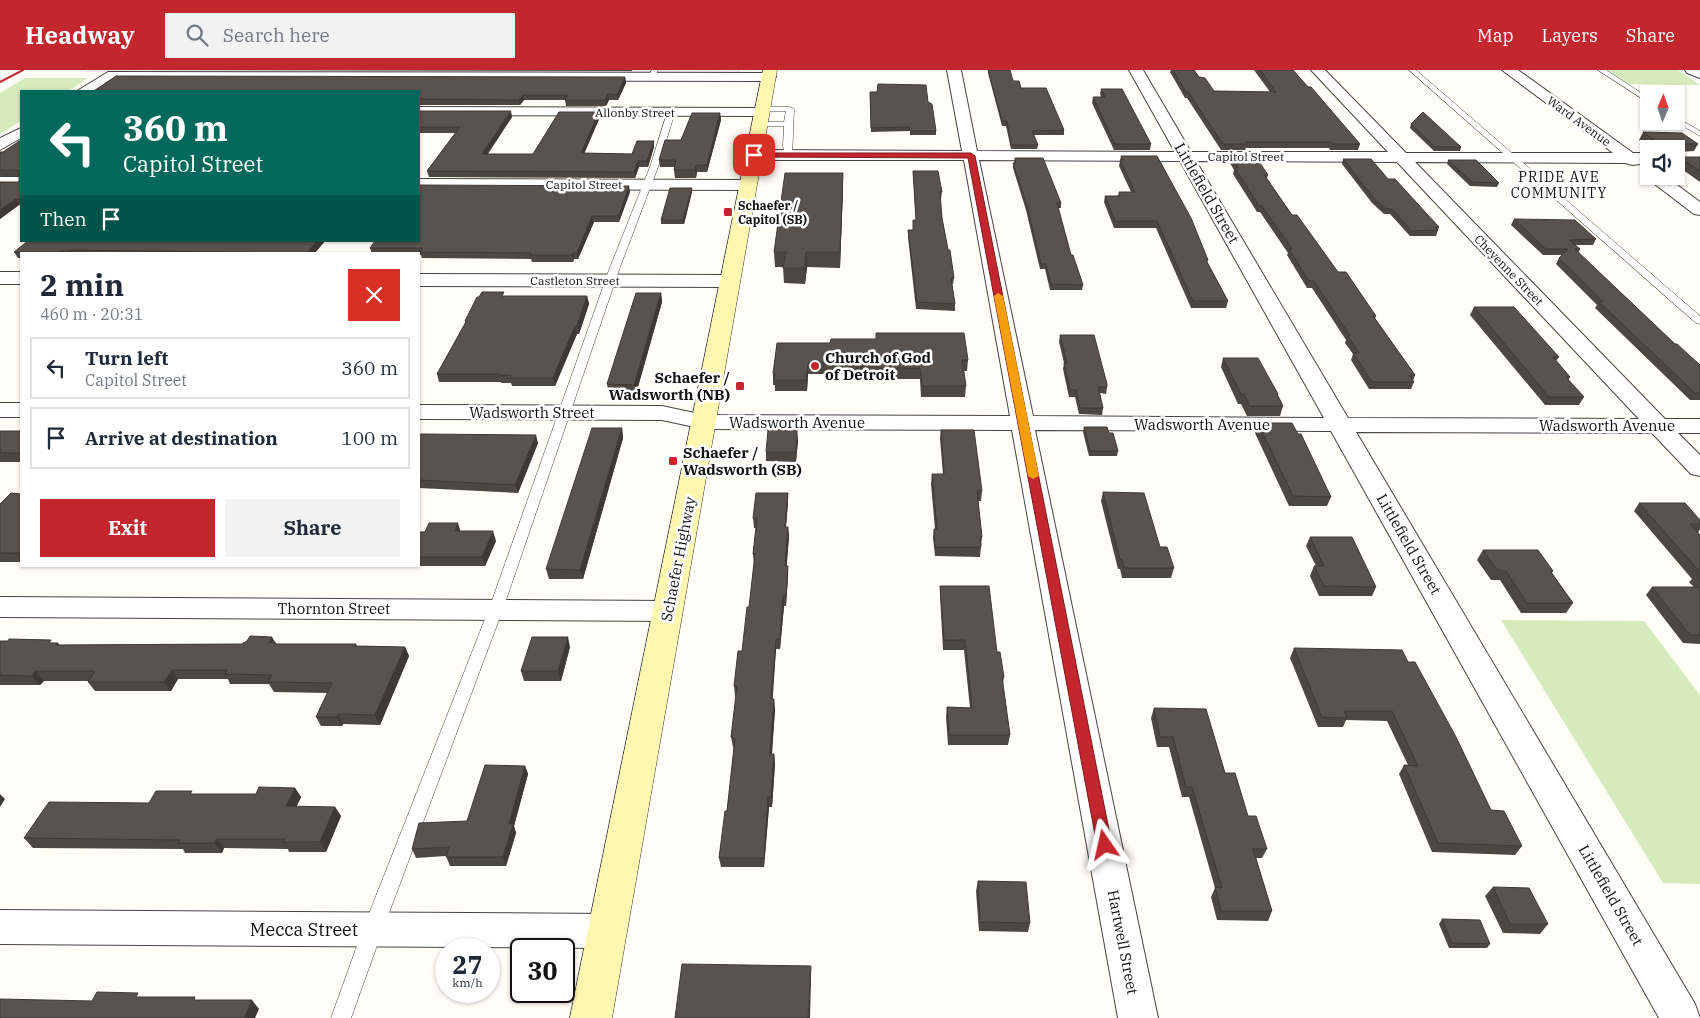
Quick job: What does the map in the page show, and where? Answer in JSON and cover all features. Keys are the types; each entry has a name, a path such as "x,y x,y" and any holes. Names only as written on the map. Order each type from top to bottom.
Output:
{"street":[{"name":"Hartwell Street","path":"954,70 1138,1018"},
{"name":"Littlefield Street","path":"1136,70 1681,1018"},
{"name":"Cheyenne Street","path":"1318,70 1700,469"},
{"name":"Ward Avenue","path":"1509,70 1640,166"},
{"path":"1692,70 1700,74"},
{"path":"86,90 108,76 769,74"},
{"name":"Schaefer Highway","path":"591,1018 769,74"},
{"name":"Allonby Street","path":"420,111 671,112 762,115"},
{"path":"0,145 20,133"},
{"name":"Capitol Street","path":"754,155 1640,158"},
{"path":"0,182 20,182"},
{"name":"Capitol Street","path":"420,184 748,185"},
{"path":"1666,185 1700,210"},
{"path":"0,278 20,278"},
{"name":"Castleton Street","path":"420,280 730,281"},
{"path":"0,410 20,410"},
{"name":"Wadsworth Street","path":"420,412 662,413 704,422"},
{"name":"Wadsworth Avenue","path":"704,422 1700,426"},
{"name":"Thornton Street","path":"0,606 668,610"},
{"name":"Mecca Street","path":"0,927 607,931"}],"lane":[{"path":"1412,70 1700,321"},
{"path":"1601,70 1640,95"},
{"path":"762,115 790,110 787,146 789,155"},
{"path":"341,1018 496,609 564,412 646,184 654,168 671,112"},
{"path":"762,115 788,124"},
{"path":"1685,125 1700,134"}],"shaded area":[{"path":"88,70 740,70 740,73 85,72"}],"green space":[{"path":"1607,70 1678,70 1700,85 1629,84"},
{"path":"25,78 88,78 70,90 20,90 20,122 0,134 0,93"},
{"path":"1501,620 1644,621 1700,695 1700,884 1663,883"}],"building":[{"path":"988,70 1010,70 1013,81 1019,81 1021,88 1046,88 1064,130 1032,131 1038,145 1011,145 1007,121 1002,121"},
{"path":"1173,70 1194,70 1199,77 1205,78 1214,91 1276,92 1260,70 1293,70 1308,87 1311,87 1360,144 1245,142 1247,144 1223,144 1188,92 1186,92"},
{"path":"116,76 625,77 617,95 608,94 605,100 565,100 568,95 523,95 519,100 420,99 420,90 95,90"},
{"path":"878,84 926,85 928,102 932,104 936,131 910,131 910,127 871,128 870,92 877,92"},
{"path":"1101,89 1122,89 1151,144 1115,144 1093,97 1105,97"},
{"path":"420,111 511,111 482,154 533,154 559,112 599,112 581,153 632,154 637,141 654,141 647,161 638,161 634,172 427,171 460,127 420,127"},
{"path":"1423,112 1461,147 1435,147 1411,124"},
{"path":"692,113 720,113 707,165 696,165 695,170 674,170 676,160 659,160 665,140 681,140"},
{"path":"1643,132 1682,133 1698,144 1685,144 1685,140 1654,140"},
{"path":"20,141 20,199 16,199 0,210 0,182 19,182 19,170 0,170 0,152"},
{"path":"1121,156 1157,156 1191,218 1208,260 1206,260 1228,301 1193,301 1157,221 1115,221 1105,196 1120,196 1119,192 1135,192 1120,160 1123,160"},
{"path":"1231,157 1256,157 1268,175 1264,175 1292,215 1297,215 1338,272 1346,272 1376,316 1373,316 1415,375 1409,375 1414,382 1372,382 1353,353 1359,353 1348,336 1350,336 1314,281 1309,281 1289,249 1292,249 1262,206 1259,206 1235,168 1238,168"},
{"path":"1685,157 1700,157 1700,171 1685,161"},
{"path":"1015,158 1043,158 1061,203 1057,203 1071,255 1073,255 1083,285 1051,284 1046,264 1041,264 1027,206 1013,163 1016,163"},
{"path":"1343,159 1371,159 1388,179 1395,179 1439,227 1435,227 1438,230 1412,231 1392,209 1386,209 1374,198"},
{"path":"1448,160 1476,160 1499,183 1472,182"},
{"path":"913,171 938,171 942,192 940,192 942,218 948,250 950,250 954,278 951,278 955,304 917,302 908,230 913,230 913,220 916,220"},
{"path":"785,173 843,173 840,252 806,252 805,268 783,268 786,252 774,252"},
{"path":"420,185 629,186 619,216 592,216 577,253 572,255 420,252 422,248 370,248 374,242 420,242"},
{"path":"670,188 692,188 683,220 661,220"},
{"path":"1514,219 1575,220 1596,239 1569,240 1580,249 1575,249 1675,344 1700,365 1700,393 1695,393 1599,302 1603,302 1559,258 1568,249 1546,249"},
{"path":"27,242 316,242 308,252 63,250 61,252 14,252"},
{"path":"482,292 504,292 502,296 587,296 577,326 575,326 553,378 510,378 511,375 500,374 437,374 466,322 477,297"},
{"path":"636,293 661,293 634,385 607,384"},
{"path":"1474,307 1514,307 1559,357 1553,357 1570,377 1566,377 1584,397 1549,397"},
{"path":"876,333 964,333 968,360 962,360 966,386 922,386 920,368 876,368 876,363 808,363 806,380 774,380 777,343 830,343 831,339 876,339"},
{"path":"1060,335 1094,335 1107,384 1107,387 1098,387 1103,408 1080,408 1076,390 1070,390 1064,363 1067,363"},
{"path":"1223,358 1258,358 1283,406 1250,406 1244,394 1241,394"},
{"path":"1258,423 1292,423 1298,434 1301,434 1331,497 1293,496"},
{"path":"1084,427 1107,427 1109,433 1113,433 1118,451 1090,451"},
{"path":"592,428 622,428 580,570 546,569"},
{"path":"768,430 797,430 796,452 766,452"},
{"path":"941,430 974,430 982,491 977,491 982,537 980,537 981,547 935,547 934,529 937,529 932,474 944,474"},
{"path":"0,431 20,431 20,453 0,453"},
{"path":"420,434 536,435 515,485 420,480"},
{"path":"1103,492 1144,493 1160,547 1167,547 1174,568 1124,568"},
{"path":"11,493 20,494 20,553 0,553 0,504"},
{"path":"756,493 788,493 785,527 788,527 785,566 788,566 786,596 783,596 780,639 776,639 771,699 774,699 770,754 774,754 771,797 768,797 764,858 719,858 725,811 727,811 735,738 731,737 737,686 734,686 738,651 742,651 755,554 753,554 757,518 753,518"},
{"path":"1639,503 1685,503 1700,520 1700,524 1690,524 1700,535 1700,572"},
{"path":"429,523 458,523 455,531 493,531 482,557 420,557 420,532 425,532"},
{"path":"1310,537 1352,537 1376,587 1324,586 1314,566 1324,566"},
{"path":"1483,550 1538,550 1553,571 1550,571 1573,603 1527,603 1506,571 1497,570"},
{"path":"940,586 989,586 997,652 1000,652 1004,677 1002,677 1010,735 949,735 947,707 972,708 965,640 944,640"},
{"path":"1652,587 1700,587 1700,635 1690,635"},
{"path":"250,636 272,637 269,643 275,642 274,644 356,644 355,646 405,647 375,715 338,714 337,717 316,717 332,683 268,682 272,675 225,674 227,670 172,670 164,682 88,682 95,671 36,671 32,676 0,675 0,641 8,641 9,639 51,640 49,643 58,643 56,645 242,644"},
{"path":"532,637 568,637 558,671 521,671"},
{"path":"1294,648 1402,650 1408,662 1415,662 1456,737 1491,810 1504,811 1522,846 1438,843 1404,765 1418,766 1392,711 1344,711 1347,718 1322,717"},
{"path":"1154,708 1206,709 1225,773 1235,773 1248,816 1256,816 1267,849 1253,849 1272,911 1221,911 1215,887 1222,888 1192,787 1186,787 1173,737 1160,737"},
{"path":"485,765 525,766 509,824 513,824 503,857 446,857 449,847 412,849 419,823 467,821"},
{"path":"259,787 295,788 286,806 335,807 320,842 283,842 285,839 217,839 215,843 178,843 180,840 24,838 49,802 149,803 156,791 192,791 190,794 256,794"},
{"path":"978,881 1026,882 1030,923 980,922"},
{"path":"1493,887 1529,888 1548,924 1510,924"},
{"path":"1442,919 1480,920 1490,944 1452,943"},
{"path":"682,964 811,966 808,1018 675,1018"},
{"path":"97,992 138,993 136,997 195,997 194,1000 252,1000 244,1018 0,1018 0,999 92,1001"}],"railway":[{"path":"0,82 23,70"}],"slow traffic":[{"path":"998,296 1033,476"}],"place":[{"name":"Schaefer / Capitol (SB)","path":"728,212"},
{"name":"Church of God of Detroit","path":"815,366"},
{"name":"Schaefer / Wadsworth (NB)","path":"740,386"},
{"name":"Schaefer / Wadsworth (SB)","path":"673,461"}],"district":[{"name":"PRIDE AVE COMMUNITY","path":"1559,186"}],"route":[{"path":"754,155 971,156 1105,845"}]}
